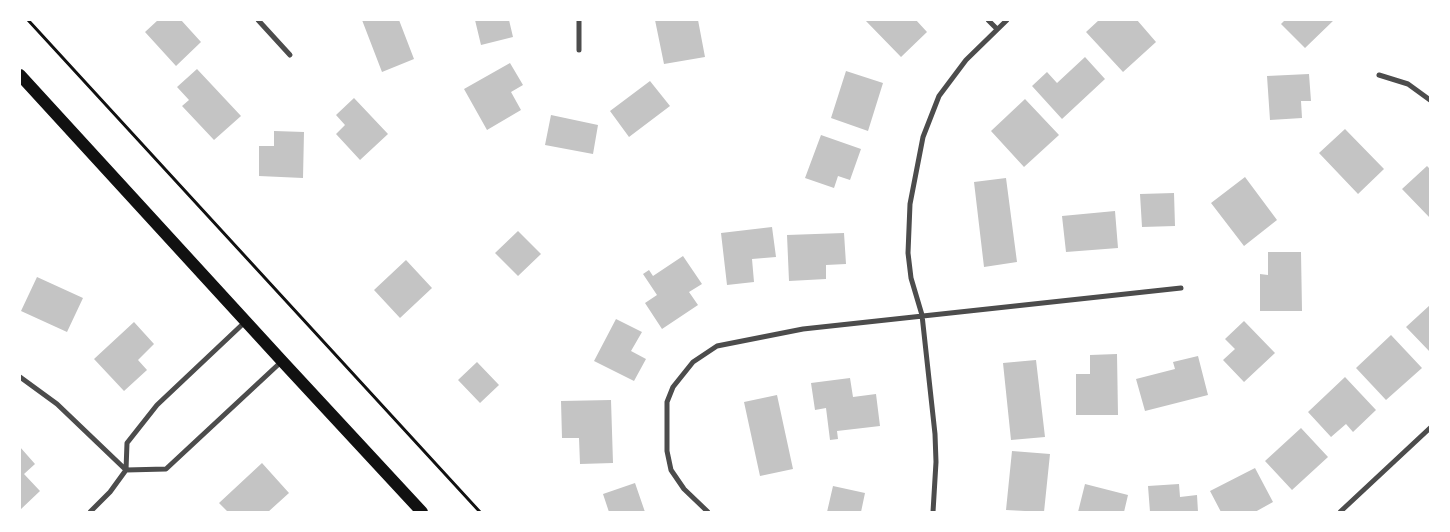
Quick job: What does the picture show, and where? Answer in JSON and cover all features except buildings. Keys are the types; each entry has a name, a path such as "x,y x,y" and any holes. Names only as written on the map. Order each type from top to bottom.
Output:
{"main road":[{"path":"20,75 422,512"}],"street":[{"path":"258,20 290,55"},
{"path":"579,20 580,50"},
{"path":"988,20 997,29"},
{"path":"933,512 936,462 935,434 922,316 911,278 908,253 910,204 923,137 939,96 966,60 1007,20"},
{"path":"1379,76 1408,84 1430,100"},
{"path":"708,512 684,489 671,470 667,451 667,402 673,387 693,362 718,346 803,329 1181,288"},
{"path":"90,512 110,492 126,470 127,443 157,405 246,321"},
{"path":"20,376 57,404 126,470 166,469 282,361"},
{"path":"1340,512 1430,428"}],"path":[{"path":"28,20 480,512"}]}
